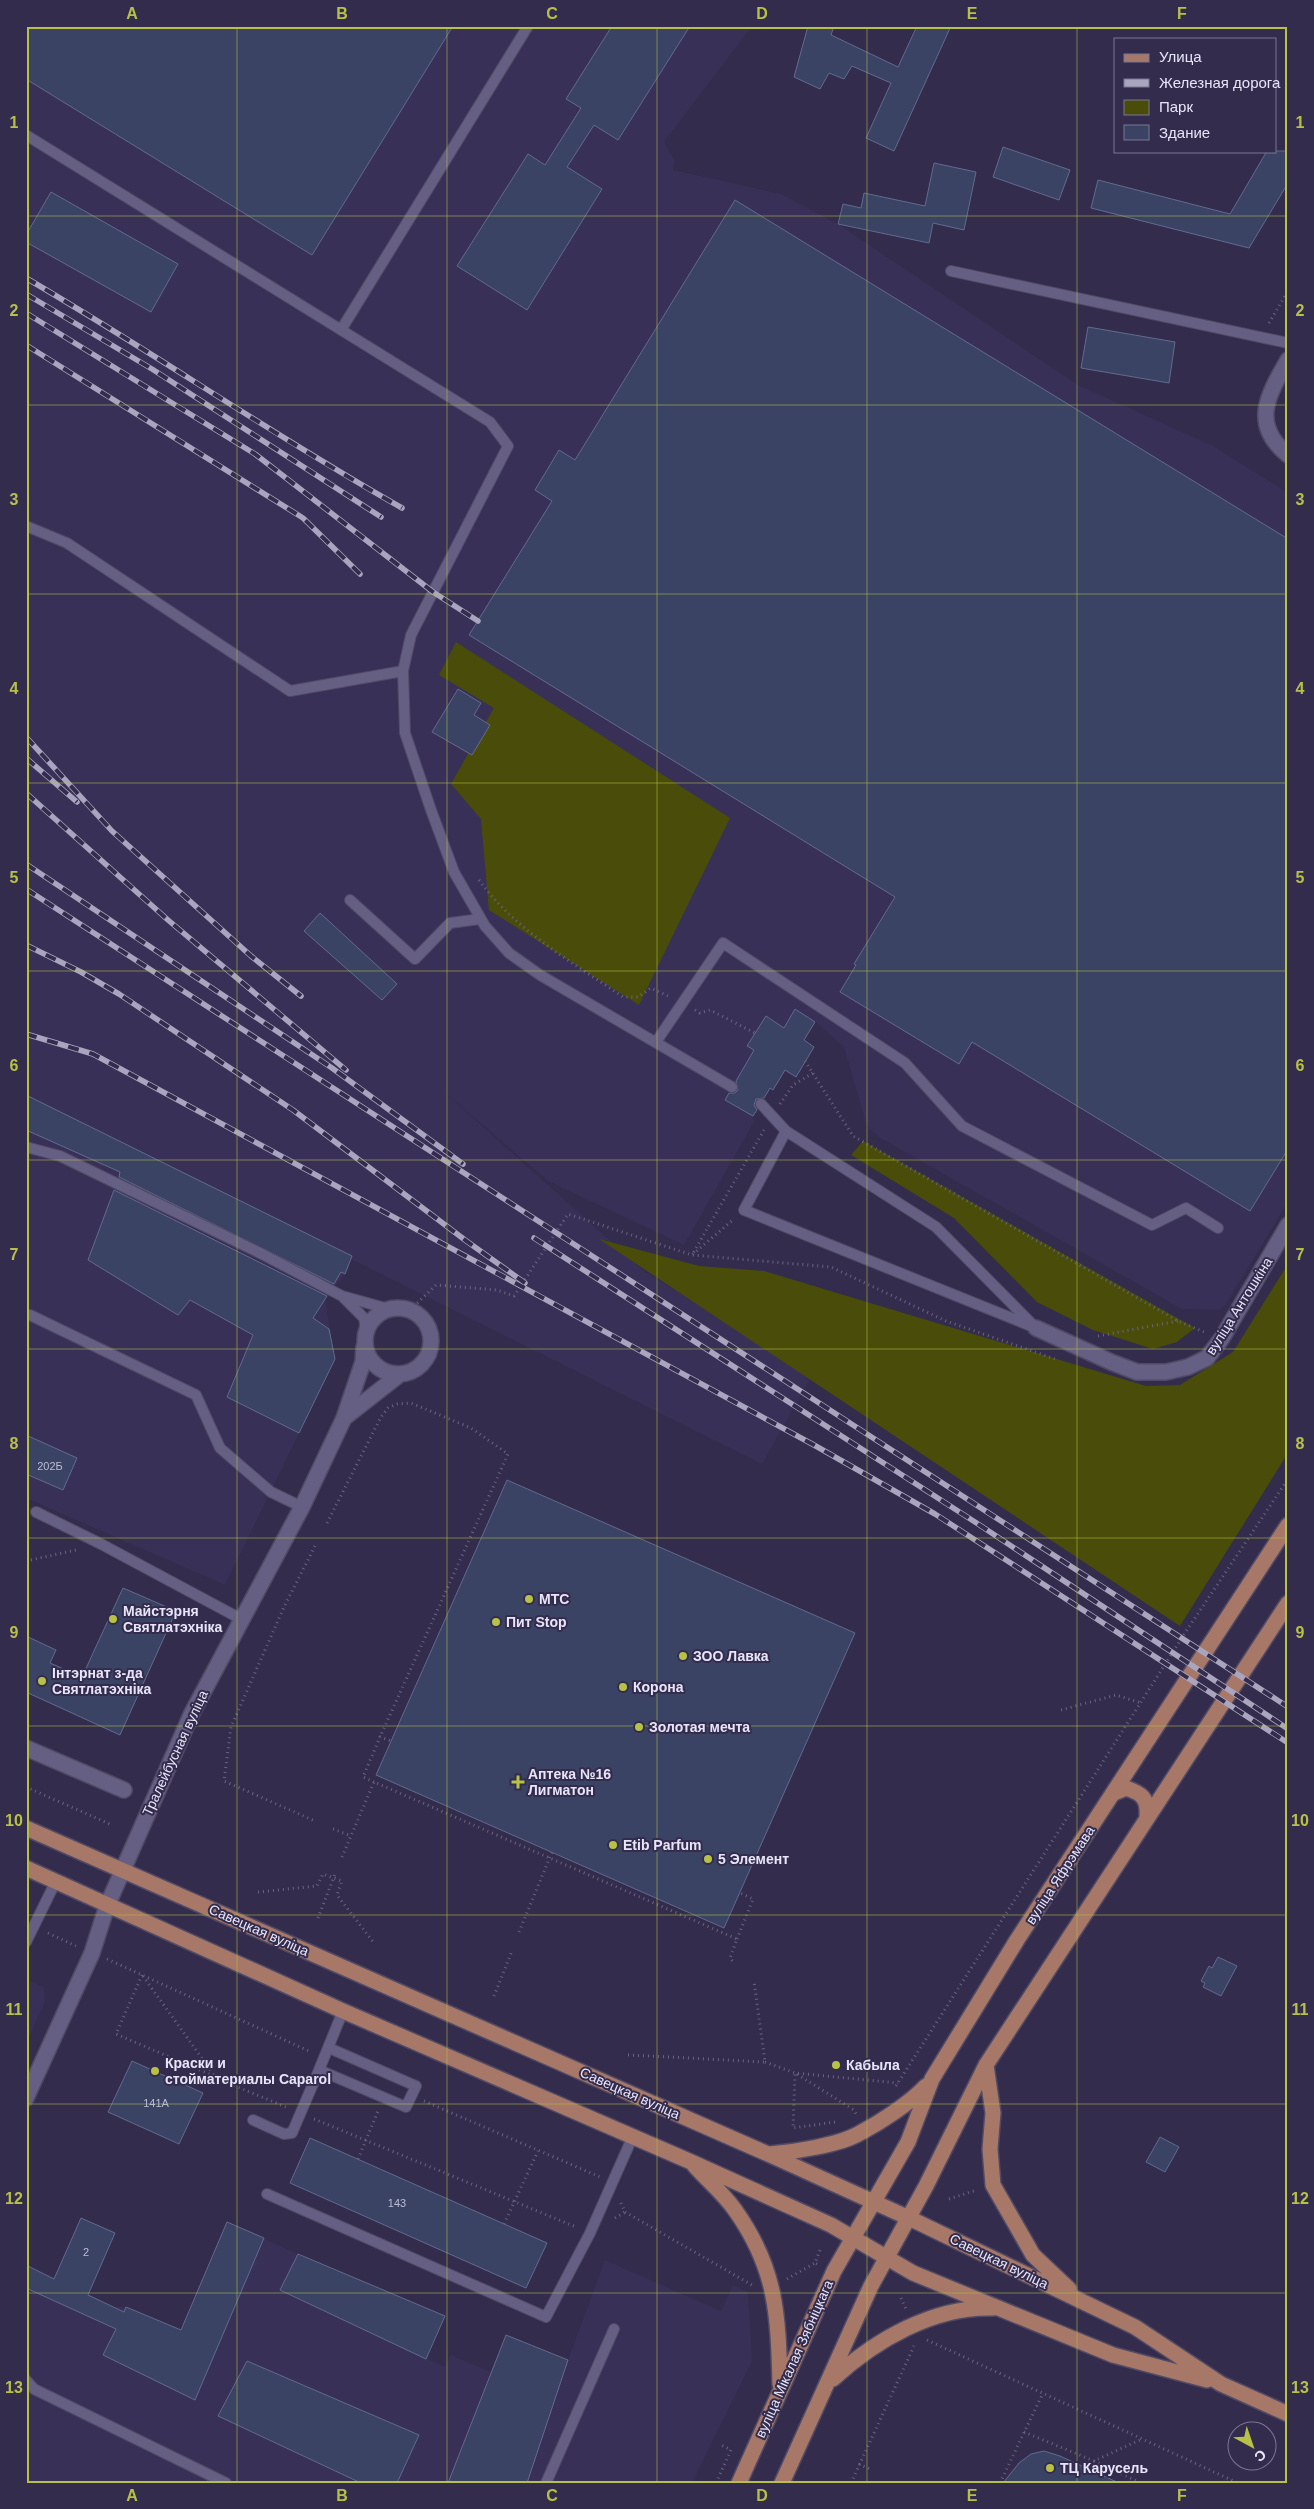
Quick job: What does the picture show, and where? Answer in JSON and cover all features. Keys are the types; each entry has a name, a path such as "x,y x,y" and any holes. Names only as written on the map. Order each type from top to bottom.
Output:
{"main road":[{"name":"вуліца Яфрэмава","path":"853,2238 908,2142 932,2079 1017,1940 1288,1524"},
{"path":"782,2483 871,2286 909,2218 986,2065 1147,1815 1288,1603"},
{"path":"1114,1793 1126,1788 1141,1793 1148,1804 1147,1815"},
{"name":"Савецкая вуліца","path":"26,1828 768,2154 909,2218 1135,2327 1221,2384"},
{"name":"Савецкая вуліца","path":"27,1870 831,2225 913,2273 1113,2355 1221,2384 1288,2414"},
{"path":"986,2065 993,2112 990,2149 993,2185 1033,2255 1057,2280 1092,2306"},
{"path":"768,2154 788,2152 860,2134 916,2097 932,2079"},
{"path":"689,2161 734,2209 757,2246 771,2284 778,2318 780,2387"},
{"name":"вуліца Мікалая Зябніцкага","path":"739,2483 780,2387 834,2272 853,2238"},
{"path":"828,2384 868,2350 914,2325 949,2314 982,2308 998,2308"}],"street":[{"path":"1288,360 1268,394 1265,418 1268,431 1277,446 1288,455"},
{"name":"вуліца Антошкіна","path":"1036,1328 1138,1372 1166,1372 1188,1367 1207,1358 1222,1338 1288,1226"},
{"path":"389,1309 410,1310 420,1316 429,1329 431,1345 426,1360 414,1371 399,1375 383,1372 370,1362 364,1346 366,1330 375,1317 389,1309"},
{"name":"Тралейбусная вуліца","path":"26,2098 92,1953 107,1906 122,1870 192,1713 302,1508 344,1418 363,1362 364,1346"},
{"name":"Тралейбусная вуліца","path":"344,1418 399,1375"},
{"path":"26,1748 124,1790"}],"lane":[{"path":"341,330 528,26"},
{"path":"26,135 490,422 508,446 412,635 403,671 405,733 454,872 480,919 509,953 540,975 732,1087"},
{"path":"951,271 1288,343"},
{"path":"26,526 68,543 290,691 403,671"},
{"path":"350,900 415,959 450,923 480,919"},
{"path":"656,1042 723,943 905,1063 962,1126 1152,1225 1186,1208 1218,1228"},
{"path":"761,1104 786,1131 936,1226 1036,1328"},
{"path":"786,1131 744,1210 1036,1328"},
{"path":"26,1146 60,1156 260,1253 342,1296 389,1309"},
{"path":"342,1296 364,1318 366,1330"},
{"path":"30,1315 196,1395 220,1448 271,1492 302,1508"},
{"path":"36,1512 101,1544 241,1619"},
{"path":"26,1942 56,1882"},
{"path":"253,2120 288,2134 294,2130 344,2011"},
{"path":"319,2070 406,2107 416,2086 329,2048"},
{"path":"267,2194 546,2317 590,2233 633,2136"},
{"path":"546,2483 614,2329"},
{"path":"26,2380 34,2389 226,2483"}],"path":[{"path":"1260,336 1288,291"},
{"path":"474,872 496,903 522,928 623,997 638,997 651,988 684,1003 700,1013 710,1010 755,1033"},
{"path":"805,1061 853,1136 1178,1321 1209,1334"},
{"path":"692,1255 772,1117 793,1085 812,1073"},
{"path":"692,1255 744,1210"},
{"path":"410,1310 436,1285 497,1290 514,1296 568,1214 692,1255 831,1267 946,1321 1068,1363"},
{"path":"1067,1342 1178,1321"},
{"path":"327,1523 381,1417 388,1408 397,1404 411,1403 471,1428 508,1454 363,1777 737,1939"},
{"path":"892,2089 899,2083 1141,1702 1288,1479"},
{"path":"26,1562 101,1544"},
{"path":"315,1546 284,1607 231,1727 224,1781 315,1821"},
{"path":"1061,1710 1116,1694 1141,1702"},
{"path":"380,1737 391,1741"},
{"path":"342,1857 374,1782"},
{"path":"26,1787 112,1825"},
{"path":"333,1828 351,1836"},
{"path":"519,1932 552,1852"},
{"path":"258,1892 317,1886 324,1874 335,1876 342,1882 337,1895 374,1943"},
{"path":"318,1918 335,1876"},
{"path":"735,1964 730,1958 753,1899 740,1893"},
{"path":"494,1996 512,1951"},
{"path":"216,2078 142,1975 116,2034 216,2078 301,2114 590,2233"},
{"path":"754,1981 765,2062"},
{"path":"628,2055 765,2062 795,2073 854,2110 857,2118 864,2113"},
{"path":"795,2073 899,2083"},
{"path":"795,2073 793,2128 839,2121"},
{"path":"358,2159 384,2098"},
{"path":"504,2224 538,2151"},
{"path":"612,2182 625,2212 750,2285"},
{"path":"949,2199 982,2188"},
{"path":"782,2282 815,2264"},
{"path":"901,2298 908,2312"},
{"path":"918,2336 1238,2483"},
{"path":"851,2483 915,2344"},
{"path":"1000,2483 1043,2393"},
{"path":"1024,2432 1141,2483"},
{"path":"1094,2461 1143,2439"},
{"path":"716,2483 731,2450 721,2445"},
{"path":"859,2464 872,2470"}],"shaded area":[{"path":"26,26 752,26 664,142 675,161 673,170 781,194 838,224 1078,385 1213,446 1288,493 1288,1202 1226,1304 1220,1310 1182,1309 879,1137 867,1126 844,1047 816,1022 804,1040 814,1047 796,1077 785,1070 773,1090 769,1087 753,1116 754,1122 684,1245 548,1181 442,1090 644,1271 812,1375 762,1464 351,1259 345,1274 325,1299 335,1359 225,1585 26,1498"},
{"path":"26,1980 44,1987 45,2002 26,2043"},
{"path":"227,2222 298,2254 280,2290 445,2367 451,2355 491,2372 506,2335 568,2360 605,2260 721,2311 733,2285 748,2292 752,2361 692,2483 26,2483 26,2265 114,2307 127,2307 180,2331"}],"green space":[{"path":"456,642 730,818 639,1005 489,910 481,819 451,784 494,708 439,675"},
{"path":"863,1141 1195,1328 1177,1342 1153,1349 1093,1330 1037,1302 954,1218 851,1155"},
{"path":"599,1239 699,1266 764,1271 1146,1386 1180,1385 1233,1352 1288,1264 1288,1453 1180,1626"}],"building":[{"path":"26,26 453,26 312,255 26,79"},
{"path":"612,26 690,26 618,140 594,125 567,167 602,189 527,310 457,266 528,154 545,165 581,108 566,99"},
{"path":"808,26 834,26 831,35 898,67 917,26 951,26 894,151 866,138 891,83 852,66 844,79 829,73 820,89 794,77"},
{"path":"1003,147 1070,170 1059,200 993,177"},
{"path":"1288,151 1288,183 1249,248 1091,208 1098,180 1230,214 1266,152"},
{"path":"934,163 976,172 964,230 933,223 929,243 838,224 843,204 861,208 864,193 925,206"},
{"path":"51,192 178,264 151,312 26,242 26,235"},
{"path":"735,200 1288,539 1288,1149 1250,1211 972,1042 959,1064 840,992 856,965 854,964 895,897 469,635 552,501 535,490 559,450 575,460"},
{"path":"1088,327 1175,342 1169,383 1081,368"},
{"path":"458,689 481,703 474,715 490,725 472,755 432,732"},
{"path":"320,913 397,984 382,1000 304,931"},
{"path":"795,1009 815,1022 804,1040 814,1047 796,1077 785,1070 773,1090 770,1088 764,1098 756,1099 754,1105 757,1110 753,1116 725,1100 729,1093 735,1093 738,1090 736,1081 754,1050 747,1046 766,1016 784,1028"},
{"path":"26,1095 352,1256 345,1274 341,1272 334,1284 119,1177 120,1172 26,1130"},
{"path":"114,1190 327,1296 313,1318 329,1329 335,1359 299,1433 227,1397 253,1335 190,1300 178,1315 88,1260"},
{"path":"26,1435 77,1458 63,1490 26,1474"},
{"name":"Корона","path":"507,1480 855,1633 724,1928 376,1775"},
{"path":"123,1588 176,1611 120,1735 26,1692 26,1636 56,1650 50,1663 82,1677"},
{"path":"1218,1957 1237,1966 1221,1996 1203,1987 1205,1983 1201,1981 1209,1966 1212,1968"},
{"path":"132,2061 203,2093 179,2144 108,2112"},
{"path":"1160,2137 1179,2147 1165,2172 1146,2162"},
{"path":"310,2138 547,2243 526,2288 290,2183"},
{"path":"81,2218 115,2233 88,2295 124,2312 126,2307 181,2330 227,2222 264,2238 195,2400 103,2355 116,2329 26,2288 26,2265 54,2279"},
{"path":"298,2254 445,2316 426,2359 280,2290"},
{"path":"506,2335 568,2360 527,2483 448,2483"},
{"path":"247,2361 419,2435 397,2483 361,2483 218,2416"},
{"name":"ТЦ Карусель","path":"1044,2451 1060,2456 1119,2483 1003,2483 1019,2463 1031,2454"}],"railway":[{"path":"26,278 307,452 402,508"},
{"path":"26,294 152,369 381,517"},
{"path":"26,313 255,454 433,592 478,621"},
{"path":"26,345 303,518 360,574"},
{"path":"26,737 112,831 251,956 301,996"},
{"path":"26,758 77,802"},
{"path":"26,793 168,920 346,1070"},
{"path":"26,864 332,1068 463,1164"},
{"path":"26,889 1288,1707"},
{"path":"26,945 81,972 119,994 293,1110 525,1283"},
{"path":"26,1034 93,1054 814,1445 935,1514 1288,1743"},
{"path":"534,1238 975,1522 1288,1729"}],"place":[{"name":"МТС","path":"529,1599"},
{"name":"Майстэрня Святлатэхніка","path":"113,1619"},
{"name":"Пит Stop","path":"496,1622"},
{"name":"ЗОО Лавка","path":"683,1656"},
{"name":"Інтэрнат з-да Святлатэхніка","path":"42,1681"},
{"name":"Корона","path":"623,1687"},
{"name":"Золотая мечта","path":"639,1727"},
{"name":"Аптека №16 Лигматон","path":"518,1782"},
{"name":"Etib Parfum","path":"613,1845"},
{"name":"5 Элемент","path":"708,1859"},
{"name":"Кабыла","path":"836,2065"},
{"name":"Краски и стойматериалы Сaparol","path":"155,2071"},
{"name":"ТЦ Карусель","path":"1050,2468"}]}
